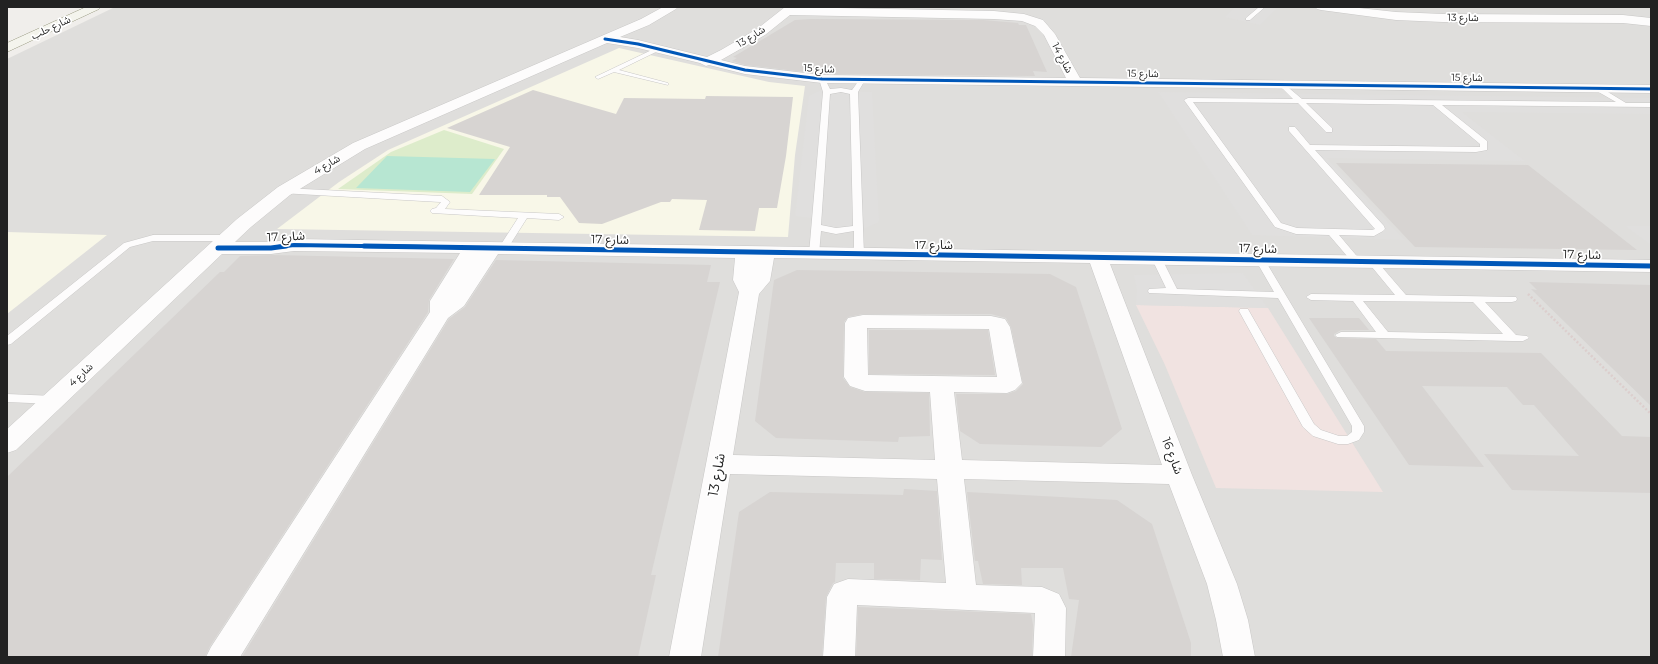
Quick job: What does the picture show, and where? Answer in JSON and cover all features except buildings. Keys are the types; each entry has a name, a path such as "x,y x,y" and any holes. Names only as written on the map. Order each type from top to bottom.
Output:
{"street":[{"name":"شارع حلب","path":"7,48 95,7"},
{"name":"شارع 4","path":"7,444 222,243 259,210 284,191 334,160 385,134 645,22 672,7"},
{"name":"شارع 13","path":"1321,7 1396,16 1632,19 1651,22"},
{"path":"1501,7 1522,18"},
{"name":"شارع 13","path":"706,62 744,42 790,9"},
{"name":"شارع 14","path":"790,9 994,15 1029,19 1042,25 1050,34 1075,82"},
{"name":"شارع 13","path":"1605,19 1651,25"},
{"name":"شارع 15","path":"609,37 706,62 824,85 862,80 1651,89"},
{"name":"شارع 17","path":"222,243 271,248 294,245 859,255 1156,257 1651,266"},
{"path":"222,657 440,314 457,302 489,248"},
{"name":"شارع 13","path":"746,253 743,280 749,292"},
{"name":"شارع 13","path":"685,657 749,292 760,281 766,253"},
{"name":"شارع 16","path":"1098,257 1179,475 1222,584 1240,657"},
{"path":"863,320 997,324 999,327 1010,381 1009,385 941,384 865,383 858,381 856,377 856,323 863,320"},
{"path":"941,384 962,596"},
{"name":"شارع 4","path":"7,440 47,406"},
{"path":"719,464 1179,475"},
{"path":"839,657 842,597 845,593 1042,600 1048,603 1051,608 1049,657"}],"lane":[{"path":"1248,19 1262,7"},
{"path":"598,77 658,49"},
{"path":"613,70 666,84"},
{"path":"859,255 854,92 862,80"},
{"path":"814,254 824,85 854,92"},
{"path":"1283,85 1329,130"},
{"path":"1598,88 1625,105"},
{"path":"1292,129 1380,229 1374,233 1288,229 1275,222 1188,100 1651,105"},
{"path":"1308,147 1476,150 1484,148 1484,143 1434,102"},
{"path":"284,191 442,198 446,202 436,211 559,217"},
{"path":"489,248 524,215"},
{"path":"816,227 836,231 857,228"},
{"path":"1332,232 1403,298"},
{"path":"7,342 127,245 153,238 222,243"},
{"path":"1156,257 1173,292"},
{"path":"1244,311 1310,427 1317,433 1338,440 1348,440 1355,437 1358,432 1358,426 1260,259"},
{"path":"1153,291 1281,295"},
{"path":"1310,297 1512,298"},
{"path":"1356,298 1384,335"},
{"path":"1341,335 1518,338 1476,298"},
{"path":"7,398 47,406"}],"path":[{"path":"7,7 54,8"},
{"path":"1525,291 1651,414"}],"shaded area":[{"path":"115,7 1651,7 1651,657 7,657 7,59"},
{"path":"1235,7 1265,7 1277,9 1260,25 1224,17"},
{"path":"619,48 769,82 805,86 795,155 788,237 277,229 339,182 388,150"},
{"path":"819,91 872,92 879,222 856,232 819,232 820,219 795,216 809,96"},
{"path":"1158,92 1651,98 1651,114 1462,112 1525,161 1327,158 1405,240 1252,235"},
{"path":"1625,226 1651,226 1651,245"},
{"path":"7,232 107,235 7,314"},
{"path":"1243,273 1268,308 1136,305 1137,290 1134,275"},
{"path":"1136,305 1268,308 1383,492 1216,488 1165,365"}],"green space":[{"path":"444,130 504,149 472,194 338,189 391,152"},
{"path":"387,156 495,159 470,192 356,188"}],"cycle path":[{"path":"605,39 638,44 745,70 822,79 1651,89"},
{"path":"218,248 271,248 294,245 1651,266"}]}
